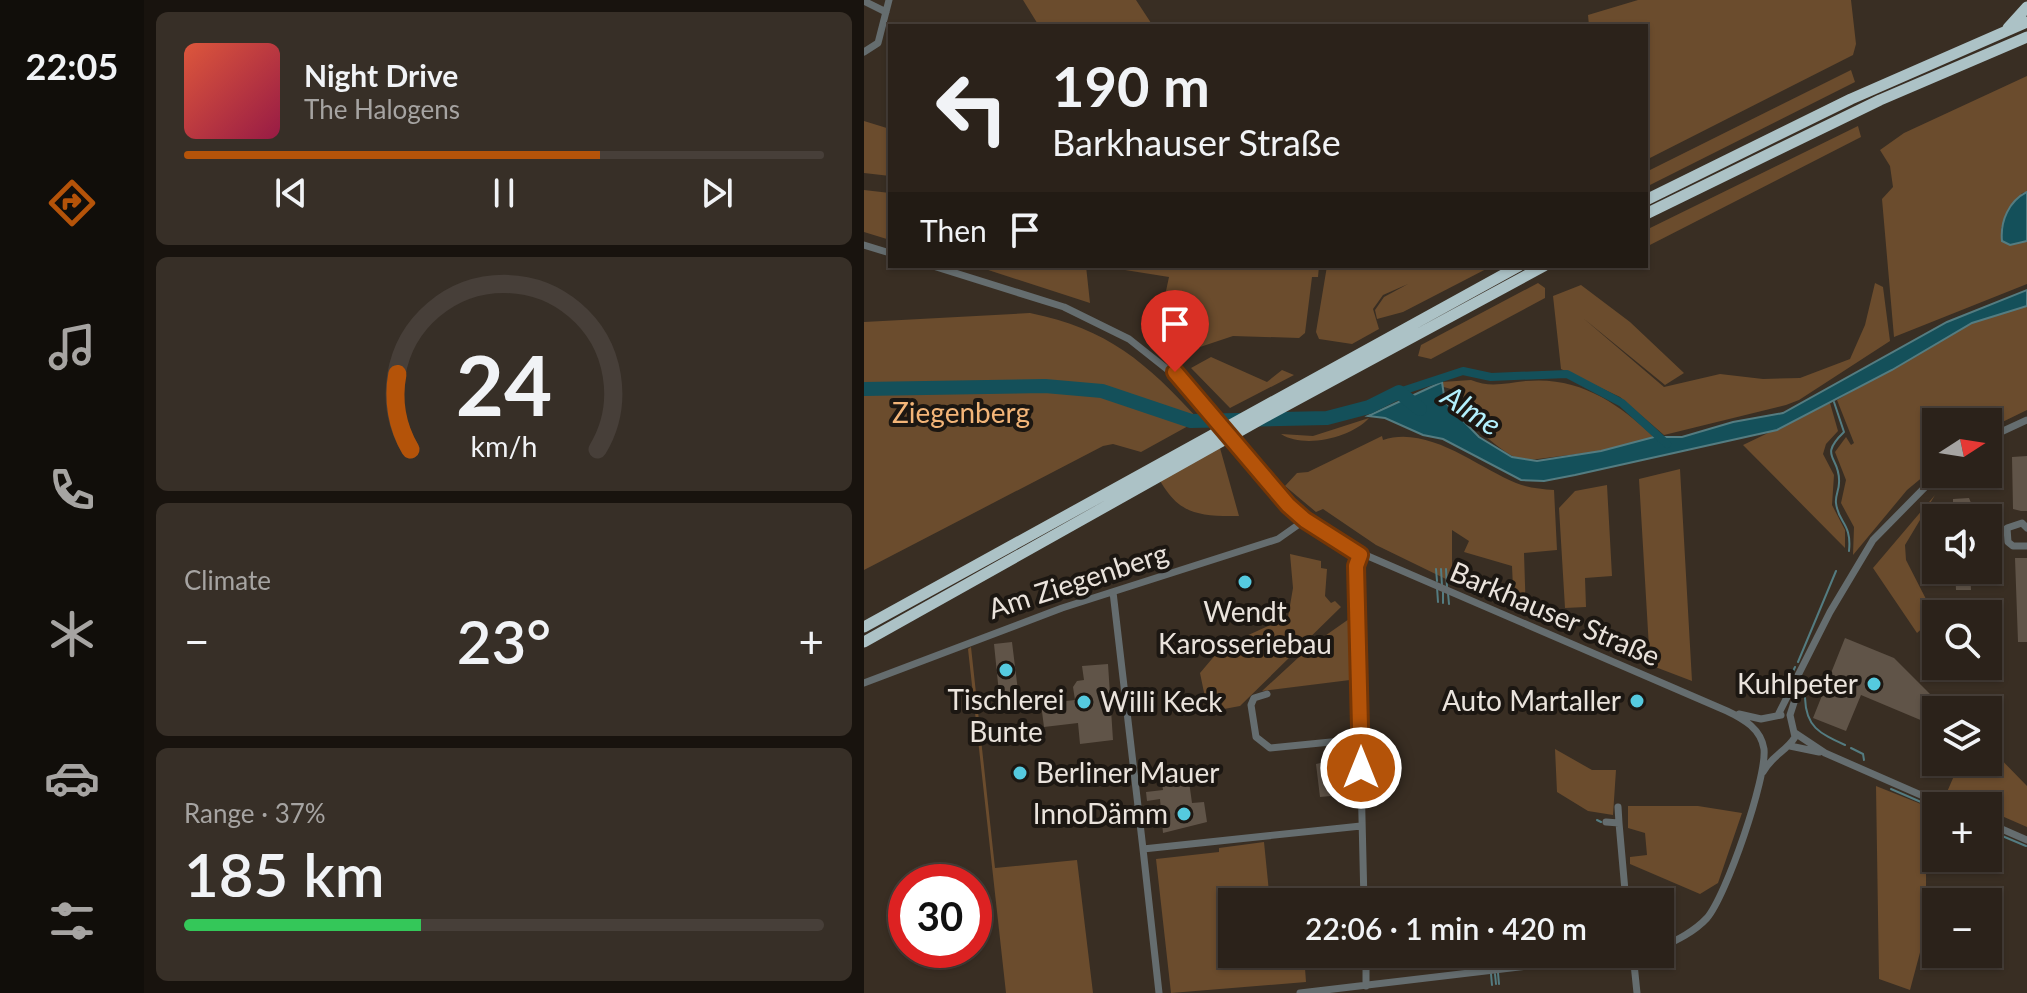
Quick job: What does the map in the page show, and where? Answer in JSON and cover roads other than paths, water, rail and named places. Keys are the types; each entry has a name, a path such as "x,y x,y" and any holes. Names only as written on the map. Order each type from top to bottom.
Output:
{"highway":[{"path":"2006,30 2027,7"},
{"path":"1648,199 1851,99 2027,22"},
{"path":"1648,213 1880,100 2027,37"},
{"path":"1998,48 2027,43"},
{"path":"1407,332 1517,271"},
{"path":"864,642 1118,493 1517,271"},
{"path":"864,627 1118,493"}],"street":[{"path":"864,52 878,43 889,0"},
{"path":"864,1 886,12"},
{"path":"864,245 888,252"},
{"name":"Barkhauser Straße","path":"939,268 1094,319 1175,372 1305,520 1360,555 1733,713 1756,729 1760,739"},
{"path":"2002,432 2027,420"},
{"path":"1778,715 1830,612 1873,540 1924,488"},
{"name":"Am Ziegenberg","path":"864,683 948,648 1276,540 1305,520"},
{"path":"2027,528 2022,523 2013,524 2007,528 2007,536 2013,546 2027,546"},
{"path":"1360,555 1356,566 1363,888"},
{"path":"1113,592 1159,993"},
{"path":"1790,746 1795,733 1791,710 1808,660"},
{"path":"1267,694 1254,698 1251,705 1256,737 1270,748 1361,739"},
{"name":"Barkhauser Straße","path":"1733,713 1767,717"},
{"path":"1760,777 1760,739 1767,717 1778,715 1792,723"},
{"path":"1795,733 1825,753 1922,795"},
{"path":"1760,739 1768,749 1781,750"},
{"path":"1674,941 1707,918 1726,887 1760,777 1772,756 1790,746 1825,753"},
{"path":"1618,807 1625,888"},
{"path":"1606,822 1619,823"},
{"path":"1143,849 1361,826"},
{"path":"2002,829 2027,840"},
{"path":"1366,968 1366,986"},
{"path":"1300,993 1515,968"},
{"path":"1633,968 1637,993"}],"water":[{"path":"2027,192 2027,241 2010,245 2002,241 2004,219 2015,201"},
{"path":"2027,290 2027,306 1972,323 1892,370 1777,430 1544,481 1521,480 1443,439 1423,435 1385,418 1368,416 1442,382 1445,402 1479,437 1512,457 1537,461 1601,451 1654,437 1682,437 1733,422 1783,413 1947,322"}],"waterway":[{"path":"1399,392 1463,371 1491,377 1567,374 1622,403 1667,444"},
{"name":"Alme","path":"864,389 1045,386 1102,391 1191,421 1327,418 1369,407 1399,392 1420,409"},
{"path":"1834,402 1844,432 1831,452 1839,474 1836,503 1849,534 1849,551"},
{"path":"1436,569 1437,581"},
{"path":"1441,569 1442,586"},
{"path":"1446,569 1447,587"},
{"path":"1798,662 1836,571"},
{"path":"1437,587 1438,602"},
{"path":"1443,592 1443,603"},
{"path":"1448,593 1449,604"},
{"path":"1788,682 1795,667"},
{"path":"1805,698 1808,716 1816,728 1845,745"},
{"path":"1851,748 1863,754 1864,760"},
{"path":"1891,789 1921,802"},
{"path":"1597,820 1601,822"},
{"path":"2002,836 2026,846"},
{"path":"1498,973 1499,984"},
{"path":"1491,974 1492,985"},
{"path":"1495,974 1496,984"}],"place":[{"name":"Wendt Karosseriebau","path":"1245,582"},
{"name":"Tischlerei Bunte","path":"1006,670"},
{"name":"Kuhlpeter","path":"1874,684"},
{"name":"Auto Martaller","path":"1637,701"},
{"name":"Willi Keck","path":"1084,702"},
{"name":"Berliner Mauer","path":"1020,773"},
{"name":"InnoDämm","path":"1184,814"}],"park label":[{"name":"Ziegenberg","path":"961,413"}]}
